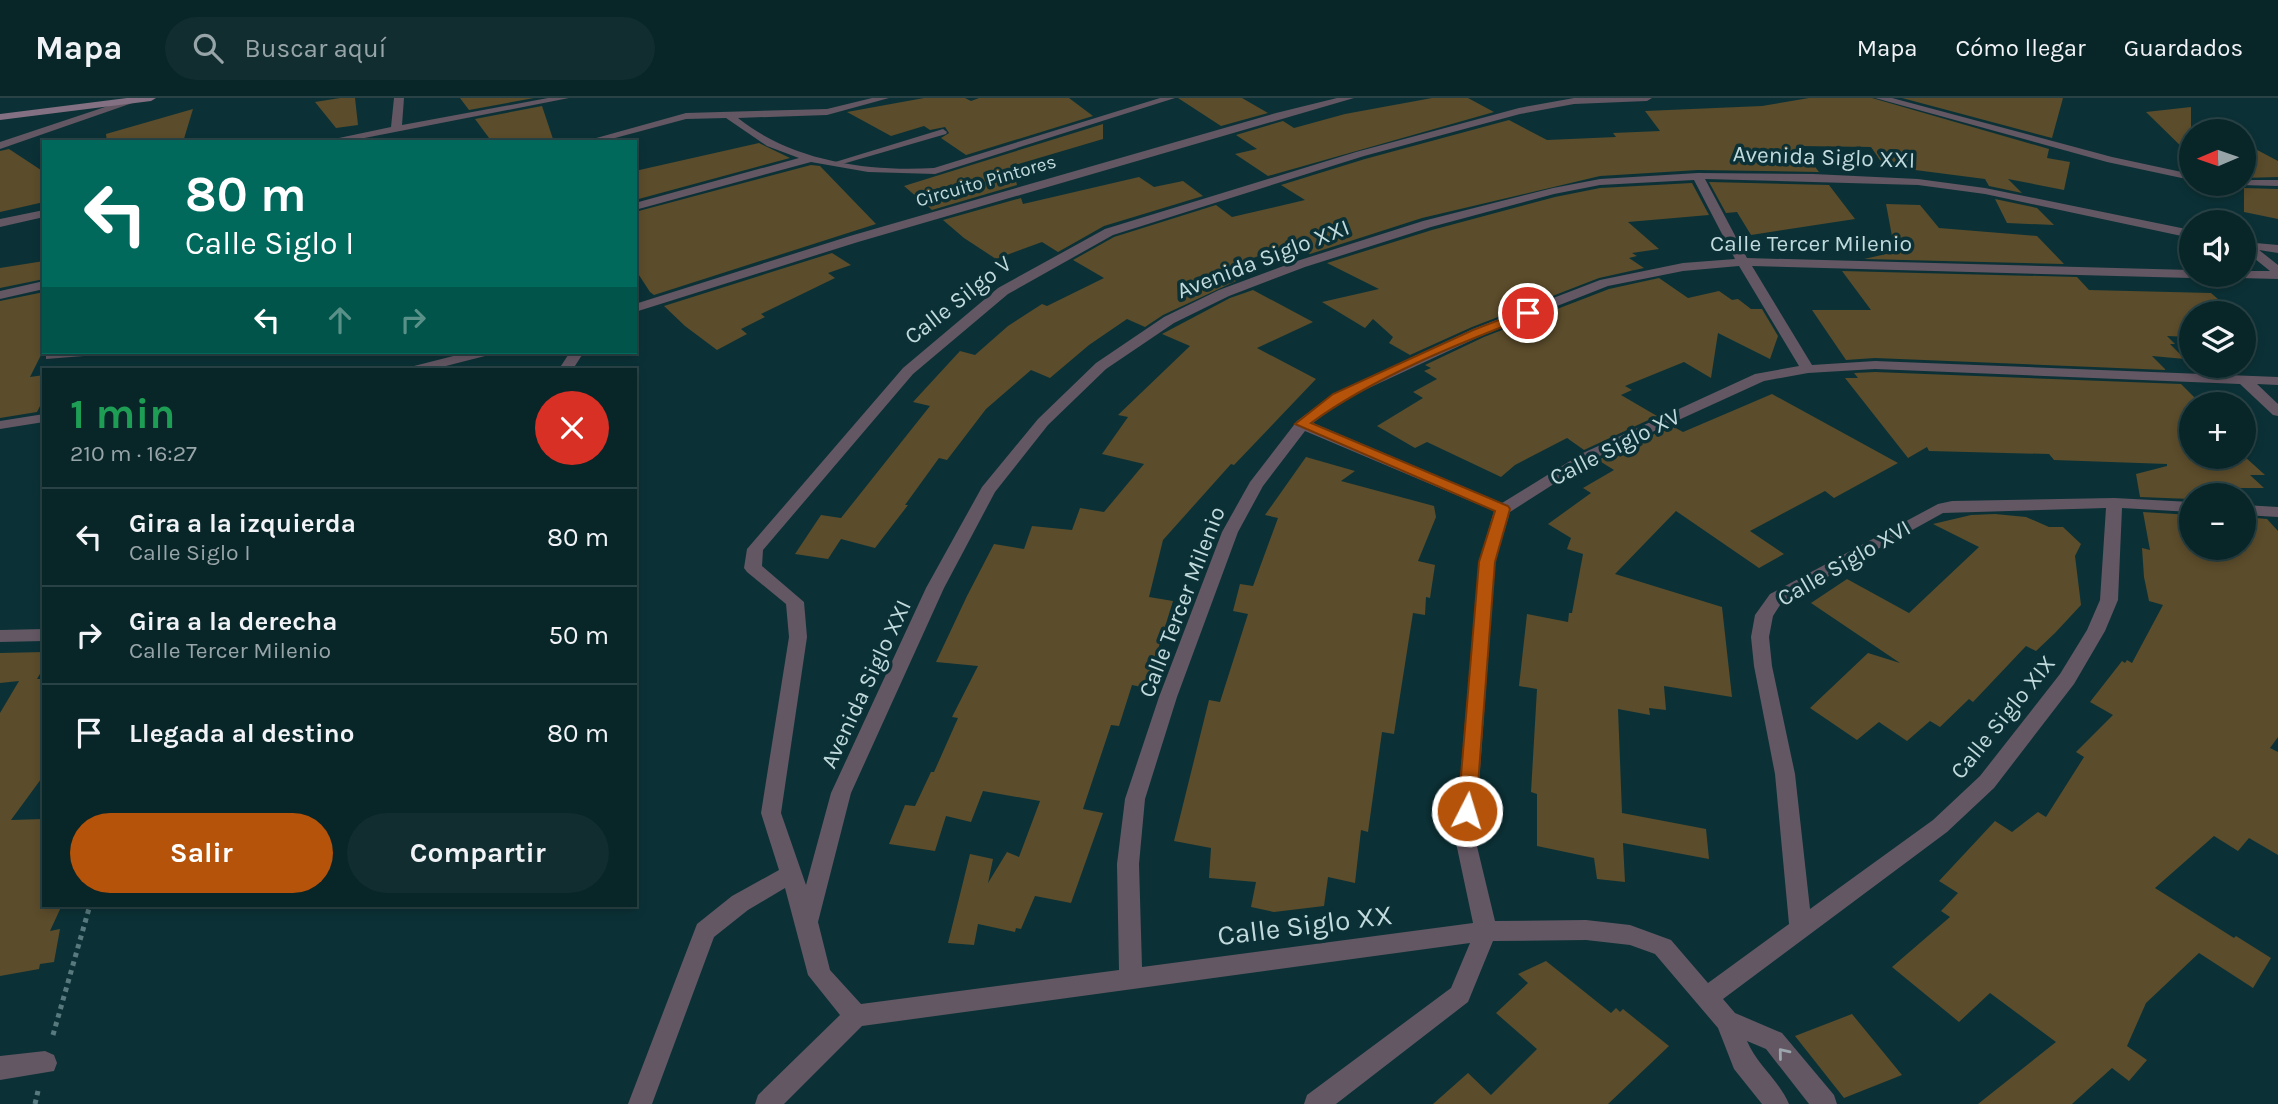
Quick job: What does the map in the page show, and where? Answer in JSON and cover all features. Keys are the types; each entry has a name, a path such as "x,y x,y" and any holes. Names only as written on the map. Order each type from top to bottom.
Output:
{"main road":[{"path":"0,117 151,98"}],"street":[{"path":"396,129 399,98"},
{"path":"336,140 564,98"},
{"path":"595,140 686,116 827,112 884,98"},
{"path":"729,115 746,132 766,143 809,159 919,172 935,171 1170,98"},
{"name":"Circuito Pintores","path":"637,307 854,239 1280,115 1349,98"},
{"name":"Calle Silgo V","path":"807,922 771,813 798,637 795,602 753,568 755,549 908,371 1003,291 1108,232 1360,154 1519,111 1574,101 1647,98"},
{"path":"1880,98 2110,160 2179,174"},
{"path":"0,146 136,100"},
{"path":"637,206 809,159"},
{"path":"1698,176 1742,262 1808,369"},
{"name":"Avenida Siglo XXI","path":"856,1016 820,975 807,922 841,793 935,587 988,490 1043,422 1101,366 1169,320 1224,293 1301,264 1427,225 1553,191 1601,182 1698,176 1813,177 1918,182 1985,191 2179,231"},
{"path":"2256,183 2278,183"},
{"path":"0,223 42,213"},
{"path":"2256,246 2278,249"},
{"path":"2256,254 2278,273"},
{"name":"Calle Tercer Milenio","path":"1131,978 1128,864 1135,799 1168,698 1230,532 1256,485 1301,424 1338,397 1466,338 1605,283 1683,267 1742,262 2179,274"},
{"path":"2256,274 2278,273"},
{"path":"0,295 42,285"},
{"path":"51,356 68,354"},
{"path":"423,368 476,354"},
{"name":"Calle Siglo XV","path":"1503,509 1588,456 1760,377 1808,369 1875,365 2278,381"},
{"path":"2244,380 2278,412"},
{"path":"0,425 42,418"},
{"path":"1301,424 1503,509 1487,562 1465,838 1486,931 1460,995 1316,1104"},
{"name":"Calle Siglo XVI","path":"1801,930 1785,774 1763,666 1760,637 1764,615 1776,598 1938,509 1969,504 2113,503 2179,506"},
{"name":"Calle Siglo XIX","path":"1801,930 1940,826 1987,782 2067,679 2096,631 2109,600 2113,503"},
{"path":"2256,511 2278,512"},
{"path":"0,636 42,635"},
{"path":"640,1104 705,931 740,903 791,874"},
{"name":"Calle Siglo XX","path":"856,1016 1486,931 1586,930 1630,935 1662,947 1727,1021 1743,1061 1777,1104"},
{"path":"1707,997 1801,930"},
{"path":"767,1104 856,1016"},
{"name":"Calle Siglo XX","path":"1727,1021 1774,1041 1825,1104"},
{"path":"0,1068 45,1063"}],"lane":[{"path":"836,163 943,132"}],"path":[{"path":"35,1104 89,907"}],"building":[{"path":"355,98 358,125 336,128 315,102"},
{"path":"460,98 534,98 469,110"},
{"path":"924,98 965,98 971,101 979,98 1069,98 1093,116 966,155 941,138 949,133 945,127 930,130 924,126 891,136 847,112"},
{"path":"1178,98 1242,98 1268,113 1221,126"},
{"path":"1432,98 1468,98 1494,112 1268,176 1235,154 1257,149 1236,135 1283,121 1294,128 1345,114"},
{"path":"1809,98 1872,98 2049,149 2047,158 2070,162 2064,190 2008,179 2022,193 1989,186 1985,179 1884,166 1871,147 1799,146 1819,172 1698,170 1600,176 1422,218 1310,254 1291,244 1218,271 1236,281 1163,315 1145,327 1127,319 1089,345 1050,378 1031,370 986,409 947,460 939,458 875,548 841,539 828,559 795,554 821,515 841,518 930,406 913,402 960,351 975,355 1008,326 1042,304 1047,306 1104,278 1073,260 1114,237 1216,205 1232,217 1305,200 1281,185 1509,120 1547,140 1616,137 1613,133 1660,131 1645,111 1762,106"},
{"path":"1902,98 2063,98 2052,138"},
{"path":"542,106 553,140 491,140 475,119"},
{"path":"2191,107 2191,119 2179,119 2179,144 2146,112"},
{"path":"193,109 184,140 107,140 106,134"},
{"path":"1103,124 1103,139 1012,166 1017,185 932,210 904,186"},
{"path":"759,143 790,158 637,199 637,171"},
{"path":"9,149 42,171 42,202 0,212 0,151"},
{"path":"2256,149 2278,161 2278,177 2256,178"},
{"path":"811,165 820,166 876,224 654,295 637,272 637,211"},
{"path":"1139,177 1154,187 1183,181 1203,196 1104,226 1058,252 1042,242 996,259 943,220 1021,198 1023,204"},
{"path":"1709,182 1829,185 1855,219 1751,235 1737,212 1726,213"},
{"path":"1692,183 1709,215 1628,222 1659,249 1632,253 1637,256 1629,258 1644,268 1599,278 1472,327 1410,355 1389,343 1393,337 1373,319 1365,328 1322,302 1379,289 1327,263 1432,230 1555,197 1600,188"},
{"path":"2256,188 2278,189 2278,219 2256,214 2256,210 2244,210 2244,196 2256,196"},
{"path":"1995,199 2037,208 2054,225 2007,223"},
{"path":"1886,204 1920,205 1939,228 2037,236 2064,264 1864,259 1895,252"},
{"path":"832,253 851,265 828,273 835,278 761,314 765,317 741,329 747,334 717,350 664,306"},
{"path":"42,261 42,279 0,288 0,268"},
{"path":"1842,271 2077,277 2089,290 2211,293 2220,301 2179,301 2179,336 2167,336 2175,344 2170,344 2179,353 2179,358 2152,356 2166,370 1875,358 1846,360 1812,310 1871,310"},
{"path":"1659,278 1688,298 1719,291 1732,300 1738,299 1751,309 1762,309 1778,336 1770,359 1718,333 1711,378 1684,362 1625,386 1632,390 1621,395 1657,416 1584,450 1567,438 1515,465 1501,477 1427,442 1415,448 1377,426 1423,398 1413,392 1437,379 1424,371 1431,368 1425,365 1484,337 1609,289"},
{"path":"1253,290 1313,322 1257,348 1316,379 1234,465 1231,464 1163,540 1149,597 1173,601 1146,688 1132,685 1119,726 1111,725 1083,809 1103,813 1071,903 1035,896 1021,929 1016,928 1015,932 978,924 974,945 948,943 970,854 993,859 988,883 1007,852 1019,857 1040,801 983,791 971,822 946,816 935,851 889,844 905,805 915,806 931,772 934,772 958,718 952,717 978,666 936,662 994,544 1024,549 1032,526 1072,530 1080,508 1104,512 1144,464 1102,454 1128,417 1118,415 1190,346 1162,334 1230,298"},
{"path":"42,292 42,353 30,377 42,375 42,402 37,412 0,418 0,301"},
{"path":"1854,373 2181,384 2189,392 2179,392 2179,469 2256,469 2256,467 2265,475 2250,475 2264,488 2256,488 2256,483 2179,483 2179,499 2140,497 2136,474 2167,464 2054,460 2049,454 1929,451 1927,447 1908,458 1845,378 1858,378"},
{"path":"1772,394 1898,463 1834,498 1825,491 1750,531 1784,554 1759,568 1676,511 1615,574 1722,607 1732,697 1664,686 1666,710 1649,708 1650,715 1618,709 1622,813 1706,829 1709,859 1623,843 1625,882 1597,879 1594,858 1537,846 1537,794 1531,792 1537,689 1519,686 1527,614 1568,622 1583,554 1567,549 1571,538 1548,524 1591,493 1583,488 1614,470 1598,460 1672,426 1683,432"},
{"path":"1306,457 1355,471 1341,481 1434,506 1436,517 1418,561 1435,565 1430,598 1426,597 1425,615 1413,613 1394,734 1382,732 1368,832 1361,830 1355,883 1328,877 1324,906 1274,912 1251,907 1256,882 1209,878 1211,848 1174,841 1209,700 1220,702 1248,614 1233,611 1240,584 1253,586 1278,518 1265,515"},
{"path":"2143,512 2179,514 2179,560 2256,560 2256,518 2267,519 2278,531 2278,737 2270,748 2278,752 2278,855 2249,838 2238,851 2214,836 2155,888 2271,958 2253,988 2199,953 2146,1003 2127,1046 2147,1060 2129,1081 2112,1068 2072,1104 1978,1104 2056,1042 1990,993 1959,1022 1892,967 1950,917 1941,911 1958,893 1939,881 1995,821 2012,832 2038,812 2046,817 2084,757 2076,752 2113,715 2090,702 2122,661 2132,663 2163,605 2149,601 2142,548 2150,550"},
{"path":"1971,515 2026,517 2049,527 2063,527 2081,544 2075,556 2081,605 2055,633 2036,651 2026,646 1973,702 1969,699 1940,727 1930,721 1907,741 1879,722 1857,740 1810,708 1868,653 1900,663 1811,603 1847,579 1909,613 1979,547 1933,524"},
{"path":"42,652 42,670 37,679 42,679 42,778 11,820 42,819 42,907 61,907 50,931 60,929 54,962 40,964 39,969 0,976 0,713 19,681 0,683 0,653"},
{"path":"1546,961 1611,1013 1616,1008 1620,1012 1623,1009 1669,1046 1608,1104 1433,1104 1468,1073 1491,1095 1537,1049 1496,1013 1528,983 1518,974"},
{"path":"1852,1014 1902,1075 1844,1098 1795,1036"}],"route":[{"path":"1467,811 1487,562 1503,509 1301,424 1338,397 1478,332 1528,313"}]}
